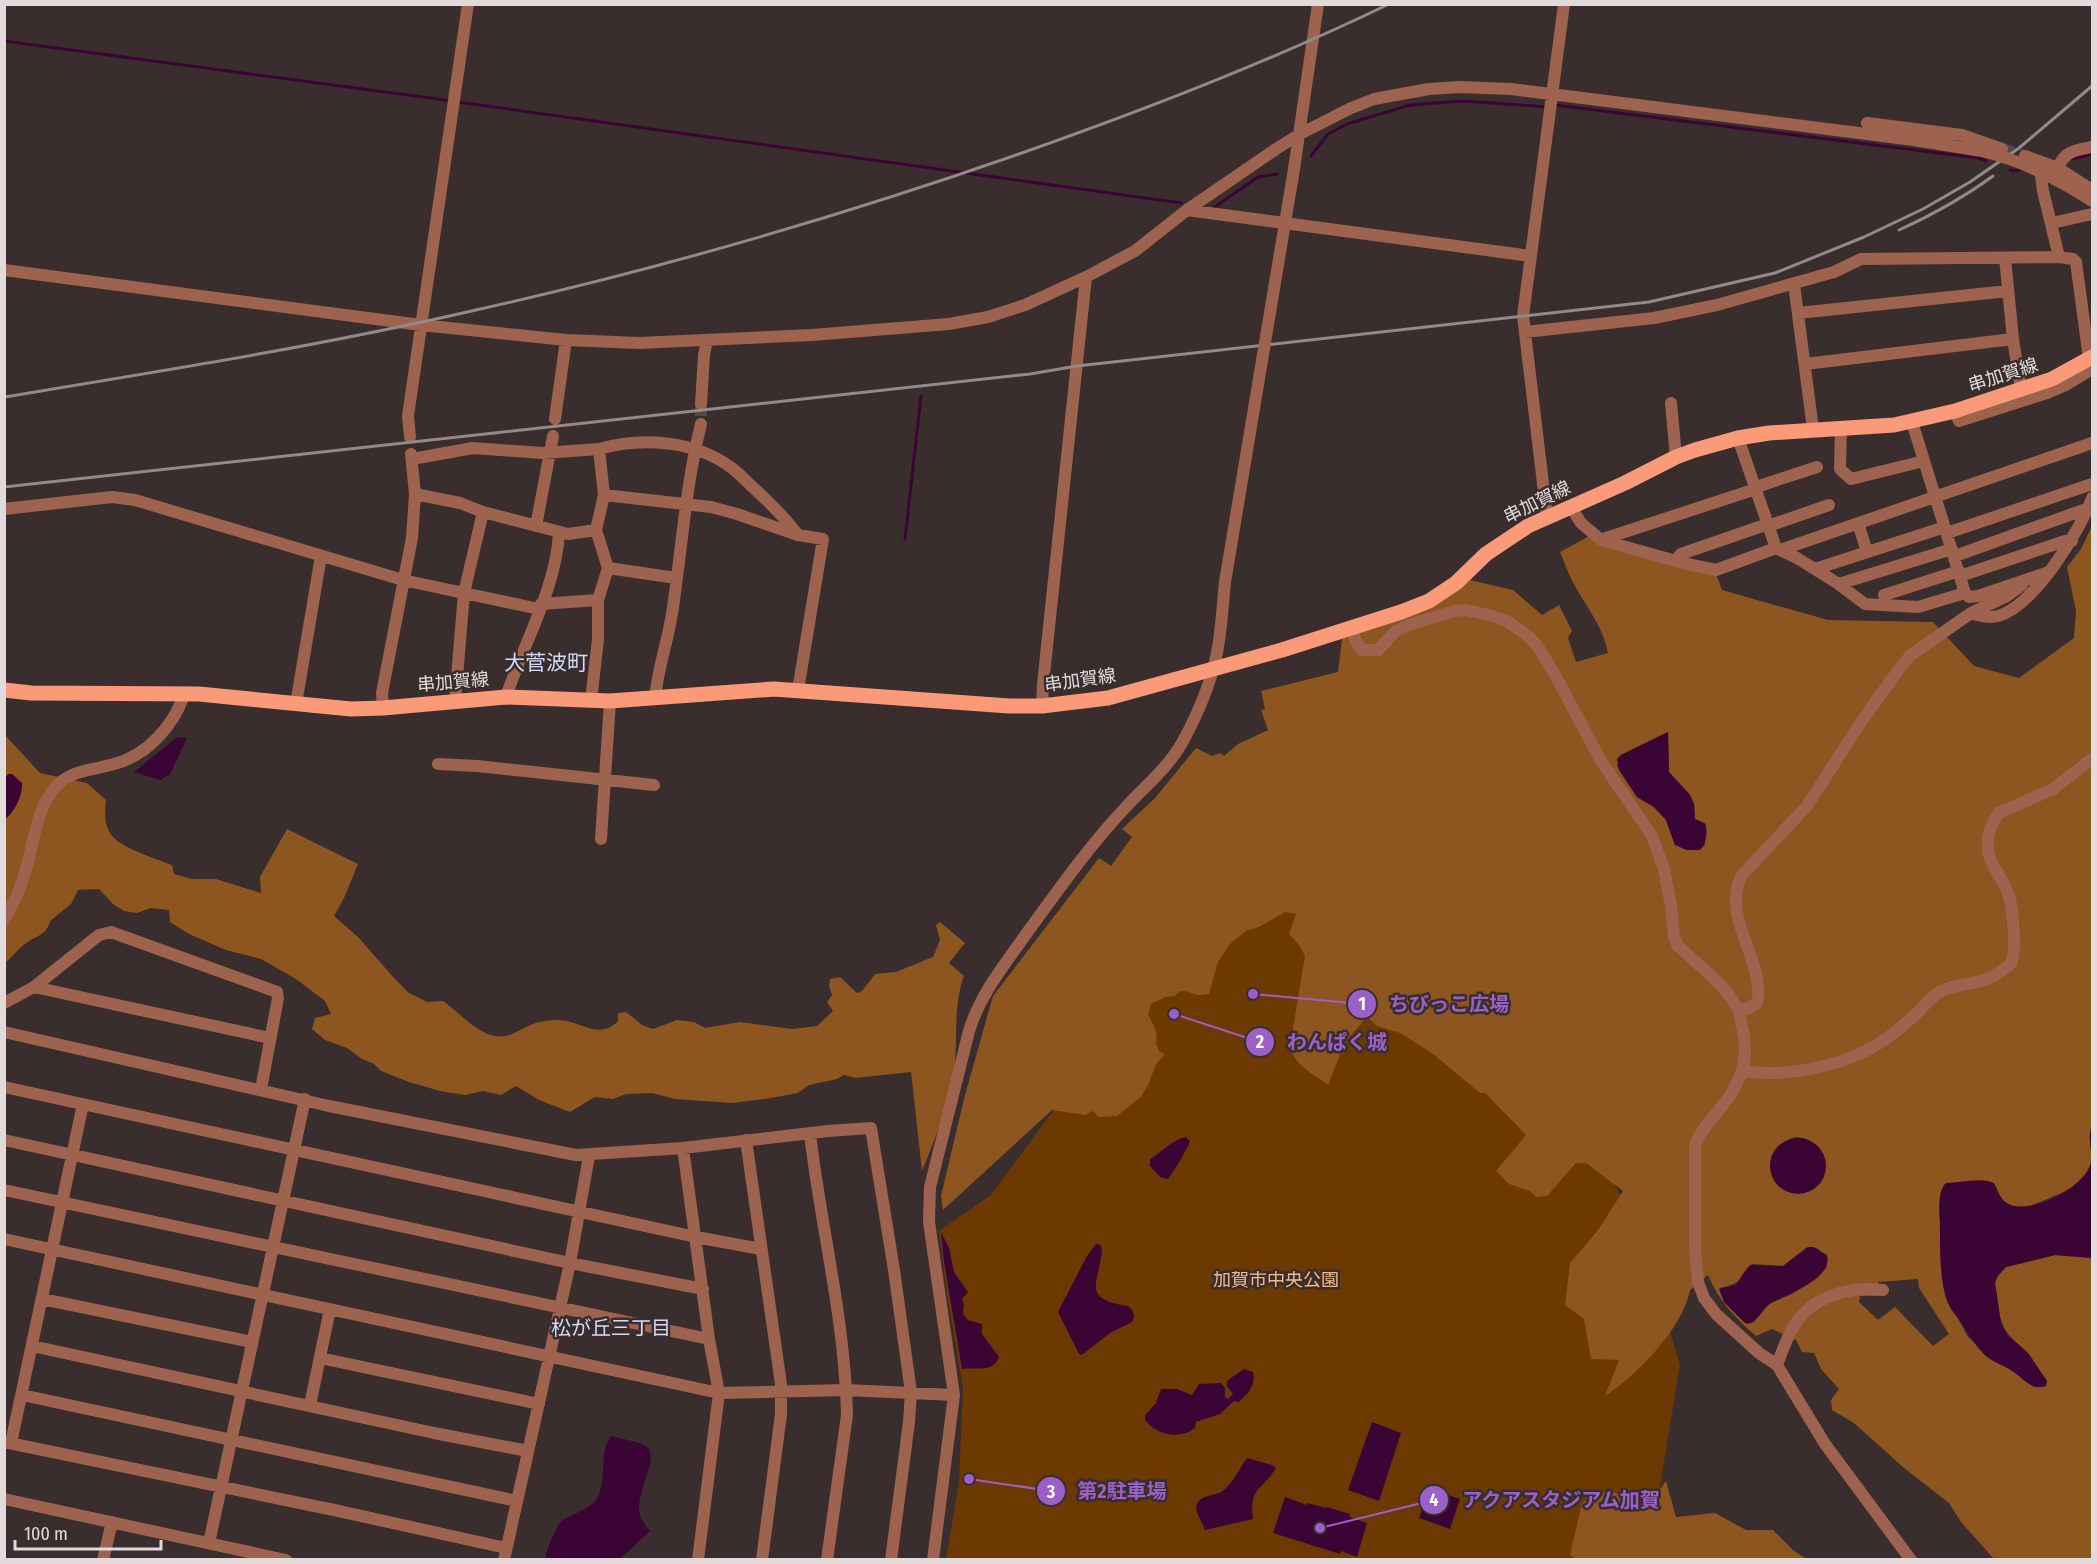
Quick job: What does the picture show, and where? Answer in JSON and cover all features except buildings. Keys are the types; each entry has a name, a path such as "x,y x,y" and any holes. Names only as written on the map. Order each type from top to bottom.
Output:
{"main road":[{"name":"串加賀線","path":"4,690 32,693 199,694 351,709 506,697 610,701 736,691 798,690 1009,706 1042,706 1108,698 1352,628 1429,601 1455,583 1509,536 1676,457 1738,438 1813,429 1912,422 1955,411 2052,380 2091,362"}],"street":[{"path":"410,437 408,416 468,4"},
{"path":"933,1560 954,1395 928,1222 930,1187 975,1010 1057,891 1125,808 1153,781 1181,745 1201,702 1212,669 1219,641 1225,582 1300,134 1317,4"},
{"path":"1547,517 1524,310 1564,4"},
{"path":"4,270 421,325 566,340 639,343 812,335 949,324 988,317 1025,305 1086,278 1135,251 1187,210 1300,134 1349,109 1398,93 1460,87 1511,89 1552,94 1914,140 1982,151 2030,165 2092,201"},
{"path":"1867,123 1962,135 2002,148"},
{"path":"2058,168 2068,152 2092,147"},
{"path":"2025,156 2058,168 2092,190"},
{"path":"2039,161 2043,191 2059,258"},
{"path":"1187,210 1531,256"},
{"path":"2052,223 2092,214"},
{"path":"2005,258 2013,339 2021,389"},
{"path":"1525,332 1654,318 1717,305 1834,272 1861,259 2059,258 2076,261 2087,285 2091,362 2066,385 2047,393 1959,421 1955,411"},
{"path":"1042,706 1086,278"},
{"path":"1794,284 1813,429"},
{"path":"1798,313 2008,291"},
{"path":"1805,364 2013,339"},
{"path":"555,419 566,340"},
{"path":"701,404 707,340"},
{"path":"1671,403 1676,457"},
{"path":"1912,422 1965,593 1969,597 1978,596 2049,572"},
{"path":"655,698 671,624 685,504 694,449 701,424"},
{"path":"1841,427 1840,469 1851,479 1924,461"},
{"path":"536,526 553,436"},
{"path":"1738,438 1768,525 1779,548 1837,583 1865,604 1918,607 1965,593"},
{"path":"383,708 382,693 412,538 415,494 411,456 473,448 550,453 599,449 646,441 694,449 732,468 788,521 798,536"},
{"path":"1571,507 1581,523 1601,540 1716,570 2092,443"},
{"path":"591,701 598,639 598,600 608,568 596,530 603,495 599,449"},
{"path":"1601,540 1817,467"},
{"path":"1815,569 2092,484"},
{"path":"415,494 460,503 483,512 568,534 596,530"},
{"path":"603,495 711,507 798,536 823,539 798,690"},
{"path":"4,508 112,497 135,500 403,580 540,606 598,600"},
{"path":"1971,613 1982,616 1999,616 2024,600 2072,541 2091,503"},
{"path":"1837,583 1954,553 2091,503"},
{"path":"1675,561 1681,554 1829,505"},
{"path":"455,701 464,593 483,512"},
{"path":"1858,523 1867,552"},
{"path":"506,697 551,580 558,549 559,532"},
{"path":"1884,595 2065,541 2072,541"},
{"path":"296,704 321,556"},
{"path":"608,568 676,578"},
{"path":"1738,1010 1747,1009 1757,1002 1759,990 1756,971 1735,906 1737,884 1742,875 1807,806 1861,722 1911,655 1971,613 2007,596 2021,586 2026,579"},
{"path":"1352,628 1355,640 1362,650 1378,650 1396,631 1408,625 1455,611 1466,610 1493,616 1508,622 1528,636 1537,645 1556,675 1600,760 1652,836 1667,883 1674,937 1678,946 1723,988 1738,1010 1745,1040 1743,1071 1731,1095 1695,1145 1695,1249 1700,1291 1716,1314 1759,1353 1777,1365 1825,1444 1911,1560"},
{"path":"4,920 26,872 42,806 53,790 71,775 116,764 139,753 157,738 175,716 184,695"},
{"path":"601,839 610,701"},
{"path":"1743,1071 1776,1074 1834,1063 1853,1056 1890,1036 1918,1012 1929,999 1939,993 1952,987 1989,979 2006,968 2012,962 2014,946 2012,908 2007,890 1987,854 1988,838 1994,820 1999,813 2054,789 2092,759"},
{"path":"438,764 654,785"},
{"path":"4,1003 34,987 99,935 111,932 277,992 278,998 261,1089"},
{"path":"34,987 270,1038"},
{"path":"4,1032 305,1100 576,1155 590,1156 683,1148 871,1128 911,1392 891,1560"},
{"path":"4,1087 696,1237 761,1249"},
{"path":"209,1543 305,1100"},
{"path":"83,1104 22,1395 8,1443 220,1486 506,1554 570,1263 590,1156"},
{"path":"810,1134 837,1308 847,1415 827,1560"},
{"path":"4,1140 570,1263 703,1289"},
{"path":"746,1140 779,1362 781,1391 781,1414 762,1560"},
{"path":"683,1148 719,1393 698,1560"},
{"path":"4,1190 710,1339"},
{"path":"4,1239 719,1393 846,1390 954,1395"},
{"path":"1777,1365 1794,1327 1802,1316 1815,1305 1827,1298 1854,1289 1883,1290"},
{"path":"42,1299 252,1342"},
{"path":"310,1405 330,1309"},
{"path":"32,1346 434,1433 528,1451"},
{"path":"320,1358 539,1404"},
{"path":"22,1395 517,1501"},
{"path":"4,1499 286,1560"},
{"path":"103,1560 112,1522"}],"green space":[{"name":"加賀市中央公園","path":"1271,898 1311,910 1611,1177 1643,1242 1680,1365 1659,1492 1620,1559 946,1559 959,1482 963,1387 939,1231 991,1195 1047,1119 1128,1018"}],"shaded area":[{"path":"2092,526 2091,1163 2083,1178 2074,1186 2028,1206 2020,1207 2006,1203 1996,1187 1971,1181 1944,1185 1939,1206 1946,1297 1968,1337 1979,1346 1985,1355 2007,1367 2034,1387 2047,1381 2028,1353 2005,1330 2000,1317 1995,1283 1998,1274 2006,1267 2055,1255 2092,1258 2092,1559 1994,1559 1961,1522 1949,1503 1904,1468 1854,1423 1832,1410 1831,1400 1839,1389 1821,1369 1814,1353 1802,1352 1796,1340 1772,1329 1756,1336 1728,1308 1708,1275 1690,1290 1686,1305 1678,1320 1657,1349 1631,1376 1605,1396 1619,1360 1591,1359 1584,1319 1565,1305 1570,1263 1598,1230 1623,1191 1586,1163 1576,1163 1547,1196 1536,1197 1530,1191 1509,1184 1496,1171 1526,1135 1485,1093 1480,1093 1433,1054 1400,1033 1377,1026 1367,1017 1345,1042 1328,1085 1305,1069 1296,1059 1290,1047 1305,956 1289,934 1296,914 1285,912 1259,927 1246,931 1230,944 1218,962 1209,994 1199,995 1181,991 1175,996 1165,997 1151,1004 1148,1015 1155,1029 1156,1044 1159,1051 1165,1054 1156,1064 1141,1097 1117,1116 1099,1117 1093,1111 1085,1115 1052,1110 943,1210 941,1196 965,1095 993,996 1099,858 1111,866 1132,837 1122,829 1155,798 1196,748 1212,756 1220,753 1224,756 1238,744 1268,730 1261,710 1265,709 1261,691 1338,672 1342,639 1426,609 1470,580 1513,590 1542,615 1559,605 1572,631 1568,638 1576,662 1608,653 1599,626 1573,582 1560,552 1591,535 1716,574 1722,590 1828,620 1933,622 1974,666 2019,678 2074,638 2076,611 2067,567 2081,549","holes":["1668,732 1669,772 1690,795 1694,804 1695,819 1705,823 1707,830 1700,850 1687,850 1675,845 1666,820 1654,807 1637,797 1617,766 1621,755","1796,1137 1807,1140 1816,1145 1822,1153 1824,1171 1821,1180 1814,1188 1804,1193 1775,1181 1772,1173 1773,1153 1788,1140","1806,1248 1819,1249 1827,1267 1817,1278 1792,1294 1769,1304 1753,1323 1744,1322 1729,1307 1720,1288 1737,1282 1752,1264 1783,1266","1918,1279 1919,1288 1949,1334 1933,1346 1895,1307 1878,1320 1859,1302 1860,1296 1878,1296 1878,1282"]},
{"path":"1668,732 1669,772 1690,795 1694,804 1695,819 1706,825 1705,844 1700,850 1687,850 1675,845 1666,820 1654,807 1637,797 1619,770 1617,759 1621,755"},
{"path":"5,735 40,773 87,783 106,800 105,813 110,833 121,843 138,852 172,865 174,874 192,879 216,879 261,893 260,877 287,829 358,864 334,916 358,937 409,993 427,1002 443,1001 475,1027 496,1036 508,1035 534,1024 554,1020 604,1029 618,1021 618,1013 626,1012 642,1025 653,1029 677,1020 694,1022 705,1028 740,1022 792,1029 817,1026 833,1011 827,1002 832,995 829,986 830,979 840,977 857,993 862,991 875,974 896,972 933,957 940,940 936,925 940,922 965,943 949,963 964,976 958,1001 955,1065 951,1090 922,1171 911,1072 855,1078 844,1075 837,1079 809,1085 798,1093 733,1103 675,1099 652,1093 626,1094 613,1099 595,1097 570,1112 539,1100 516,1086 501,1095 483,1091 465,1095 440,1091 381,1071 374,1064 362,1059 347,1048 325,1040 312,1029 315,1018 331,1014 325,1001 296,979 261,959 226,950 189,934 170,922 169,910 151,908 137,913 124,911 113,904 99,889 78,890 71,904 50,921 44,932 26,943 5,963"},
{"path":"176,738 187,738 170,774 160,780 134,772"},
{"path":"8,774 12,774 22,783 22,788 12,813 5,819 5,778"},
{"path":"2091,1128 2092,1258 2055,1255 2006,1267 1995,1283 2001,1323 2008,1335 2028,1353 2047,1381 2046,1386 2037,1387 2028,1384 2011,1370 1986,1356 1950,1308 1943,1287 1940,1253 1941,1191 1946,1183 1983,1180 1994,1183 2004,1201 2016,1206 2039,1204 2051,1199 2073,1186 2088,1170 2091,1160"},
{"path":"1186,1137 1190,1141 1173,1172 1168,1179 1160,1177 1150,1166 1150,1159 1172,1143"},
{"path":"1798,1138 1809,1140 1818,1146 1824,1155 1826,1166 1824,1177 1818,1186 1809,1192 1798,1194 1787,1192 1778,1186 1772,1177 1770,1166 1772,1155 1778,1146 1787,1140"},
{"path":"941,1232 949,1248 954,1272 968,1292 962,1299 963,1314 968,1320 982,1324 982,1334 999,1357 997,1362 989,1367 962,1369"},
{"path":"1096,1244 1102,1249 1096,1280 1098,1294 1113,1303 1128,1306 1133,1311 1134,1317 1132,1322 1110,1333 1082,1355 1079,1354 1058,1312 1087,1256"},
{"path":"1808,1247 1813,1247 1827,1255 1827,1264 1823,1271 1807,1285 1771,1303 1751,1323 1744,1322 1724,1302 1719,1289 1736,1285 1750,1265 1783,1266"},
{"path":"1244,1369 1253,1372 1254,1377 1253,1385 1246,1395 1239,1402 1234,1401 1220,1414 1196,1422 1195,1428 1189,1432 1168,1434 1155,1429 1145,1420 1145,1415 1156,1403 1161,1389 1177,1389 1192,1395 1199,1384 1221,1383 1225,1388 1225,1397 1228,1399 1233,1394 1226,1385 1228,1380"},
{"path":"1372,1422 1401,1433 1379,1501 1348,1490"},
{"path":"611,1436 644,1445 650,1453 651,1460 639,1507 640,1515 650,1531 620,1559 546,1558 559,1524 589,1506 597,1498 602,1482 605,1450"},
{"path":"1247,1458 1276,1468 1255,1494 1252,1508 1253,1519 1205,1530 1199,1517 1197,1504 1204,1497 1225,1489"},
{"path":"1666,1481 1676,1517 1715,1513 1746,1530 1773,1530 1794,1551 1807,1559 1578,1560 1570,1555 1582,1503 1609,1490 1646,1508"},
{"path":"1429,1488 1460,1499 1450,1529 1419,1518"},
{"path":"1285,1497 1307,1505 1308,1503 1350,1514 1350,1517 1367,1523 1357,1557 1273,1533"}],"waterway":[{"path":"4,41 452,101"},
{"path":"1311,156 1328,134 1347,124 1410,105 1463,101 1547,107"},
{"path":"458,102 1181,203"},
{"path":"1555,105 1979,158 1986,161"},
{"path":"2072,159 2092,154"},
{"path":"2010,170 2023,169"},
{"path":"1212,209 1258,177 1277,174"},
{"path":"905,539 921,396"}],"tunnel":[{"path":"2002,149 2025,156"},
{"path":"701,404 701,424"}],"railway":[{"path":"4,397 241,357 417,323 545,294 750,240 952,177 1113,120 1252,65 1389,4"},
{"path":"4,487 1030,374 1077,366 1649,302 1775,273 1864,237 1923,209 1970,182 2019,148 2092,86"},
{"path":"1899,230 1947,206 1993,176"}],"place":[{"name":"ちびっこ広場","path":"1253,994"},
{"name":"わんぱく城","path":"1174,1014"},
{"name":"第2駐車場","path":"969,1479"},
{"name":"アクアスタジアム加賀","path":"1320,1528"}],"district":[{"name":"大菅波町","path":"546,663"},
{"name":"松が丘三丁目","path":"611,1328"}]}
